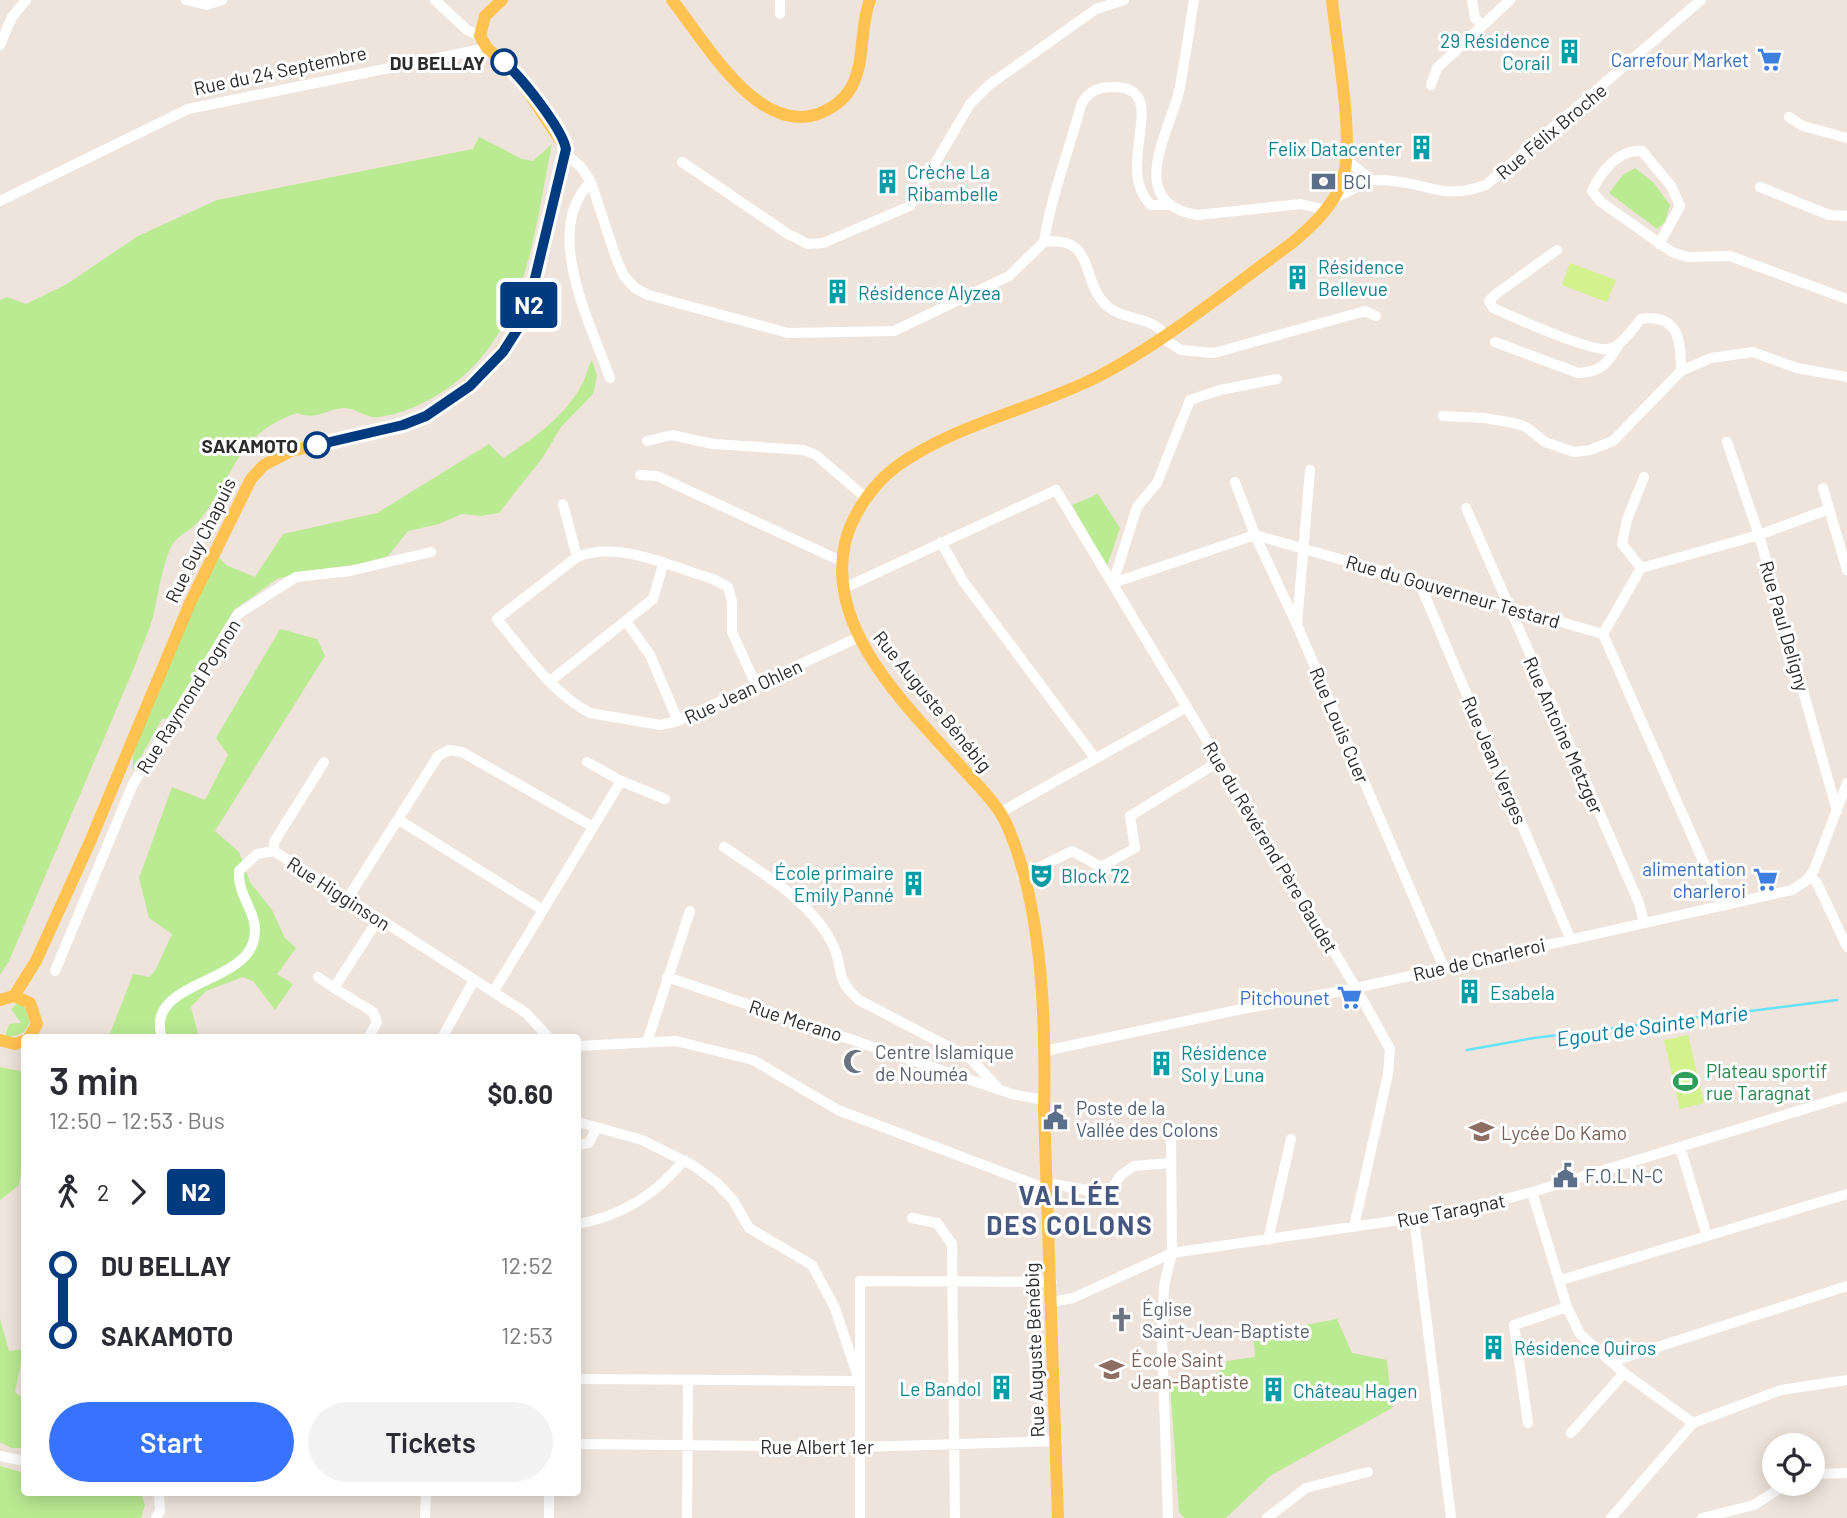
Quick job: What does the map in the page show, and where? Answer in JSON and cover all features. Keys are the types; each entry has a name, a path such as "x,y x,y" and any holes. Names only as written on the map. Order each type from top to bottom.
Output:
{"main road":[{"path":"502,0 485,16 483,42 515,72 564,142 566,154"},
{"path":"672,0 750,99 771,112 793,117 826,111 847,94 858,71 865,12 870,0"},
{"name":"Rue Auguste Bénébig","path":"1058,1518 1044,1101 1045,1051 1038,961 1022,876 1010,832 1001,812 926,728 857,638 842,589 841,561 849,528 866,498 895,467 922,451 1097,377 1162,335 1312,226 1329,205 1343,180 1348,160 1332,0"},
{"name":"Rue Guy Chapuis","path":"14,996 36,961 89,844 190,603 251,479 264,466 290,451 403,425 426,416 486,372 526,316 566,154"},
{"name":"Rue Guy Chapuis","path":"30,1034 37,1016 30,1003 36,961"},
{"path":"0,999 14,996 30,1003"},
{"path":"1,1042 21,1040"}],"street":[{"path":"0,45 12,17 26,0"},
{"path":"186,0 207,5 222,0"},
{"path":"435,0 483,42"},
{"path":"780,0 780,14"},
{"path":"682,162 788,234 808,244 823,243 910,206 970,104 989,85 1096,9 1124,0"},
{"path":"1194,0 1178,93 1160,143 1155,171 1159,190 1171,205 1183,212 1198,215 1294,204 1329,205 1374,180"},
{"path":"1472,0 1475,18 1482,25"},
{"path":"1431,85 1437,68 1510,0"},
{"name":"Rue Félix Broche","path":"1343,180 1395,181 1434,192 1454,193 1486,185 1701,0"},
{"name":"Rue du 24 Septembre","path":"0,201 188,109 483,42"},
{"path":"566,154 581,167 591,182 620,267 635,288 660,299 788,332 894,331 1009,275 1044,242 1047,218 1066,166 1081,105 1085,97 1097,89 1126,87 1137,94 1143,111 1136,182 1151,205 1171,205"},
{"path":"1788,117 1802,126 1847,138"},
{"path":"1659,244 1680,206 1676,195 1642,151 1626,153 1604,170 1591,191 1601,202 1659,244 1687,257 1730,256 1847,299"},
{"name":"Rue Félix Broche","path":"1348,160 1374,180"},
{"path":"591,182 579,193 570,218 569,256 610,378"},
{"path":"1760,187 1829,215 1847,216"},
{"path":"1294,204 1309,208 1312,226"},
{"path":"1044,242 1063,241 1076,247 1105,304 1113,311 1152,323 1181,350 1214,353 1365,312 1376,316"},
{"path":"1557,250 1496,294 1489,301 1493,308 1579,343 1607,349 1619,343"},
{"path":"1495,342 1578,373 1592,372 1607,365 1619,343 1641,319 1660,320 1670,325 1681,338 1681,371"},
{"path":"1443,416 1485,418 1514,424 1560,448 1574,452 1590,450 1613,441 1681,371 1711,358 1753,352 1797,368 1847,377"},
{"path":"1113,583 1137,507 1157,483 1191,400 1220,390 1277,379"},
{"path":"647,441 672,435 713,444 804,450 816,455 866,498"},
{"name":"Rue Paul Deligny","path":"1727,442 1759,535 1837,811"},
{"path":"1297,625 1310,470"},
{"path":"640,475 657,476 841,561"},
{"path":"1642,568 1622,544 1644,477"},
{"name":"Rue Louis Cuer","path":"1235,482 1255,536 1297,625 1444,968"},
{"path":"1823,488 1847,570"},
{"name":"Rue du Révérend Père Gaudet","path":"941,542 1056,490 1113,583 1390,1049 1388,1074 1354,1227"},
{"path":"563,504 577,557 590,552 615,550 713,579 728,587 732,603 732,632 756,685"},
{"name":"Rue Antoine Metzger","path":"1466,508 1639,903 1644,923"},
{"path":"1723,906 1603,635 1642,568 1759,535 1829,509"},
{"path":"1113,583 1255,536"},
{"name":"Rue du Gouverneur Testard","path":"1255,536 1305,548 1603,635"},
{"path":"842,589 941,542 963,581 1095,758"},
{"name":"Rue Raymond Pognon","path":"55,971 133,784 238,614 296,577 350,571 431,552"},
{"name":"Rue Jean Ohlen","path":"577,557 497,619 550,682 590,713 660,725 678,721 857,638"},
{"path":"550,682 653,599 663,565"},
{"name":"Rue Jean Verges","path":"1419,582 1570,938"},
{"path":"626,621 650,655 678,721"},
{"path":"1001,812 1187,707"},
{"path":"348,898 438,756 449,750 462,752 593,827"},
{"path":"1022,876 1072,850 1101,867 1116,862 1135,848 1130,816 1220,761"},
{"path":"274,851 274,842 324,762"},
{"path":"587,762 621,781 665,799"},
{"path":"494,991 621,781"},
{"path":"1847,783 1810,876 1817,883 1847,947"},
{"path":"399,820 543,910"},
{"path":"89,844 105,850"},
{"path":"724,847 775,882 812,916 832,944 841,980 848,991 859,1000 970,1058 997,1087"},
{"name":"Rue Higginson","path":"161,1034 159,1027 165,1007 179,995 215,977 247,953 256,925 254,912 240,888 239,871 257,854 274,851 494,991 526,1013 545,1034"},
{"name":"Rue de Charleroi","path":"1045,1051 1356,988 1570,938 1723,906 1791,890 1810,876"},
{"path":"647,1042 690,911"},
{"path":"334,988 379,918"},
{"path":"318,976 373,1012 377,1022 370,1034"},
{"name":"Rue Merano","path":"667,977 1044,1101"},
{"path":"444,1034 474,980"},
{"path":"581,1046 676,1041 753,1060 838,1110 1047,1186 1102,1193 1112,1188 1121,1175 1134,1166 1171,1163"},
{"name":"Rue Taragnat","path":"1052,1302 1073,1298 1172,1253 1455,1212 1532,1192 1847,1096"},
{"path":"581,1123 642,1140 684,1160 717,1183 733,1200 749,1228 760,1237 797,1253 812,1265 835,1308 859,1381"},
{"path":"581,1144 589,1143 596,1129"},
{"path":"1168,1518 1166,1379 1162,1338 1164,1286 1172,1253 1171,1132"},
{"path":"1268,1240 1292,1139"},
{"path":"1680,1147 1707,1236"},
{"path":"581,1223 598,1220 642,1202 684,1160"},
{"path":"1532,1192 1561,1280 1567,1307 1580,1334 1624,1373 1693,1423"},
{"path":"1561,1280 1847,1194"},
{"path":"912,1218 937,1223 952,1244 955,1518"},
{"path":"1414,1219 1451,1518"},
{"path":"860,1518 860,1281 1052,1282"},
{"path":"1611,1362 1847,1286"},
{"path":"1528,1423 1514,1325 1567,1307"},
{"path":"1572,1433 1624,1373"},
{"path":"581,1379 688,1382 859,1381"},
{"path":"1611,1518 1693,1423 1781,1390 1847,1380"},
{"path":"687,1518 688,1382"},
{"name":"Rue Albert 1er","path":"581,1444 861,1447 1057,1441"},
{"path":"0,1456 21,1460"},
{"path":"1267,1518 1306,1488 1367,1472"},
{"path":"1825,1474 1847,1474"},
{"path":"156,1518 160,1511 159,1496"},
{"path":"425,1518 426,1496"},
{"path":"549,1496 549,1518"},
{"path":"1702,1518 1754,1505 1768,1496"}],"green space":[{"path":"479,137 522,159 533,161 552,144 539,214 521,283 508,315 491,345 468,371 439,394 403,411 379,417 348,408 309,416 297,413 261,432 249,444 200,520 176,540 170,549 153,617 134,668 9,961 0,975 0,300 7,297 26,304 67,284 138,236 217,200 473,149"},
{"path":"1635,168 1654,183 1670,205 1665,222 1657,229 1609,193 1623,175"},
{"path":"1570,263 1616,280 1607,302 1562,285"},
{"path":"592,360 597,376 593,394 561,427 543,457 499,513 481,516 462,514 439,524 408,531 388,556 277,579 234,610 215,641 217,648 173,718 162,719 133,771 133,740 214,552 226,565 255,577 283,534 377,513 489,444 503,458 536,435 566,408 583,383"},
{"path":"1098,494 1120,528 1107,566 1072,505"},
{"path":"280,629 317,639 325,656 215,831 239,852 250,882 272,910 285,938 296,948 277,974 293,984 275,1010 253,981 243,977 206,991 191,1007 198,1034 110,1034 133,974 150,977 172,934 149,918 139,878 172,787 205,800 228,755 216,738"},
{"path":"19,1002 28,1014 28,1025 20,1034 5,1036 9,1024 21,1023 11,1009"},
{"name":"Plateau sportif rue Taragnat","path":"1688,1035 1704,1103 1680,1109 1664,1040"},
{"path":"0,1067 21,1071 21,1173 19,1185 0,1200"},
{"path":"0,1319 9,1351 21,1349 15,1392 21,1397 21,1448 11,1448 0,1442"},
{"path":"1337,1319 1352,1353 1387,1360 1392,1408 1270,1476 1226,1518 1184,1518 1179,1512 1170,1382 1210,1376 1223,1368 1227,1361 1255,1357 1253,1335"},
{"path":"0,1466 21,1472 21,1496 142,1496 145,1505 141,1518 0,1518"}],"waterway":[{"name":"Egout de Sainte Marie","path":"1467,1050 1534,1038 1837,1000"}],"bus line":[{"name":"N2","path":"317,445 403,425 426,416 486,372 503,352 526,316 537,281 566,149 552,123 515,72 504,62"}],"place":[{"name":"29 Résidence Corail","path":"1570,51"},
{"name":"Carrefour Market","path":"1769,59"},
{"name":"DU BELLAY","path":"504,62"},
{"name":"Felix Datacenter","path":"1422,148"},
{"name":"BCI","path":"1323,181"},
{"name":"Crèche La Ribambelle","path":"887,182"},
{"name":"Résidence Bellevue","path":"1298,277"},
{"name":"Résidence Alyzea","path":"838,292"},
{"name":"SAKAMOTO","path":"317,445"},
{"name":"Block 72","path":"1041,875"},
{"name":"alimentation charleroi","path":"1766,879"},
{"name":"École primaire Emily Panné","path":"914,883"},
{"name":"Esabela","path":"1470,992"},
{"name":"Pitchounet","path":"1350,997"},
{"name":"Centre Islamique de Nouméa","path":"855,1062"},
{"name":"Résidence Sol y Luna","path":"1161,1063"},
{"name":"Plateau sportif rue Taragnat","path":"1686,1081"},
{"name":"Poste de la Vallée des Colons","path":"1056,1118"},
{"name":"Lycée Do Kamo","path":"1481,1132"},
{"name":"F.O.L N-C","path":"1565,1175"},
{"name":"Église Saint-Jean-Baptiste","path":"1122,1319"},
{"name":"Résidence Quiros","path":"1494,1347"},
{"name":"École Saint Jean-Baptiste","path":"1111,1370"},
{"name":"Le Bandol","path":"1001,1388"},
{"name":"Château Hagen","path":"1273,1390"}],"district":[{"name":"VALLÉE DES COLONS","path":"1070,1209"}]}
